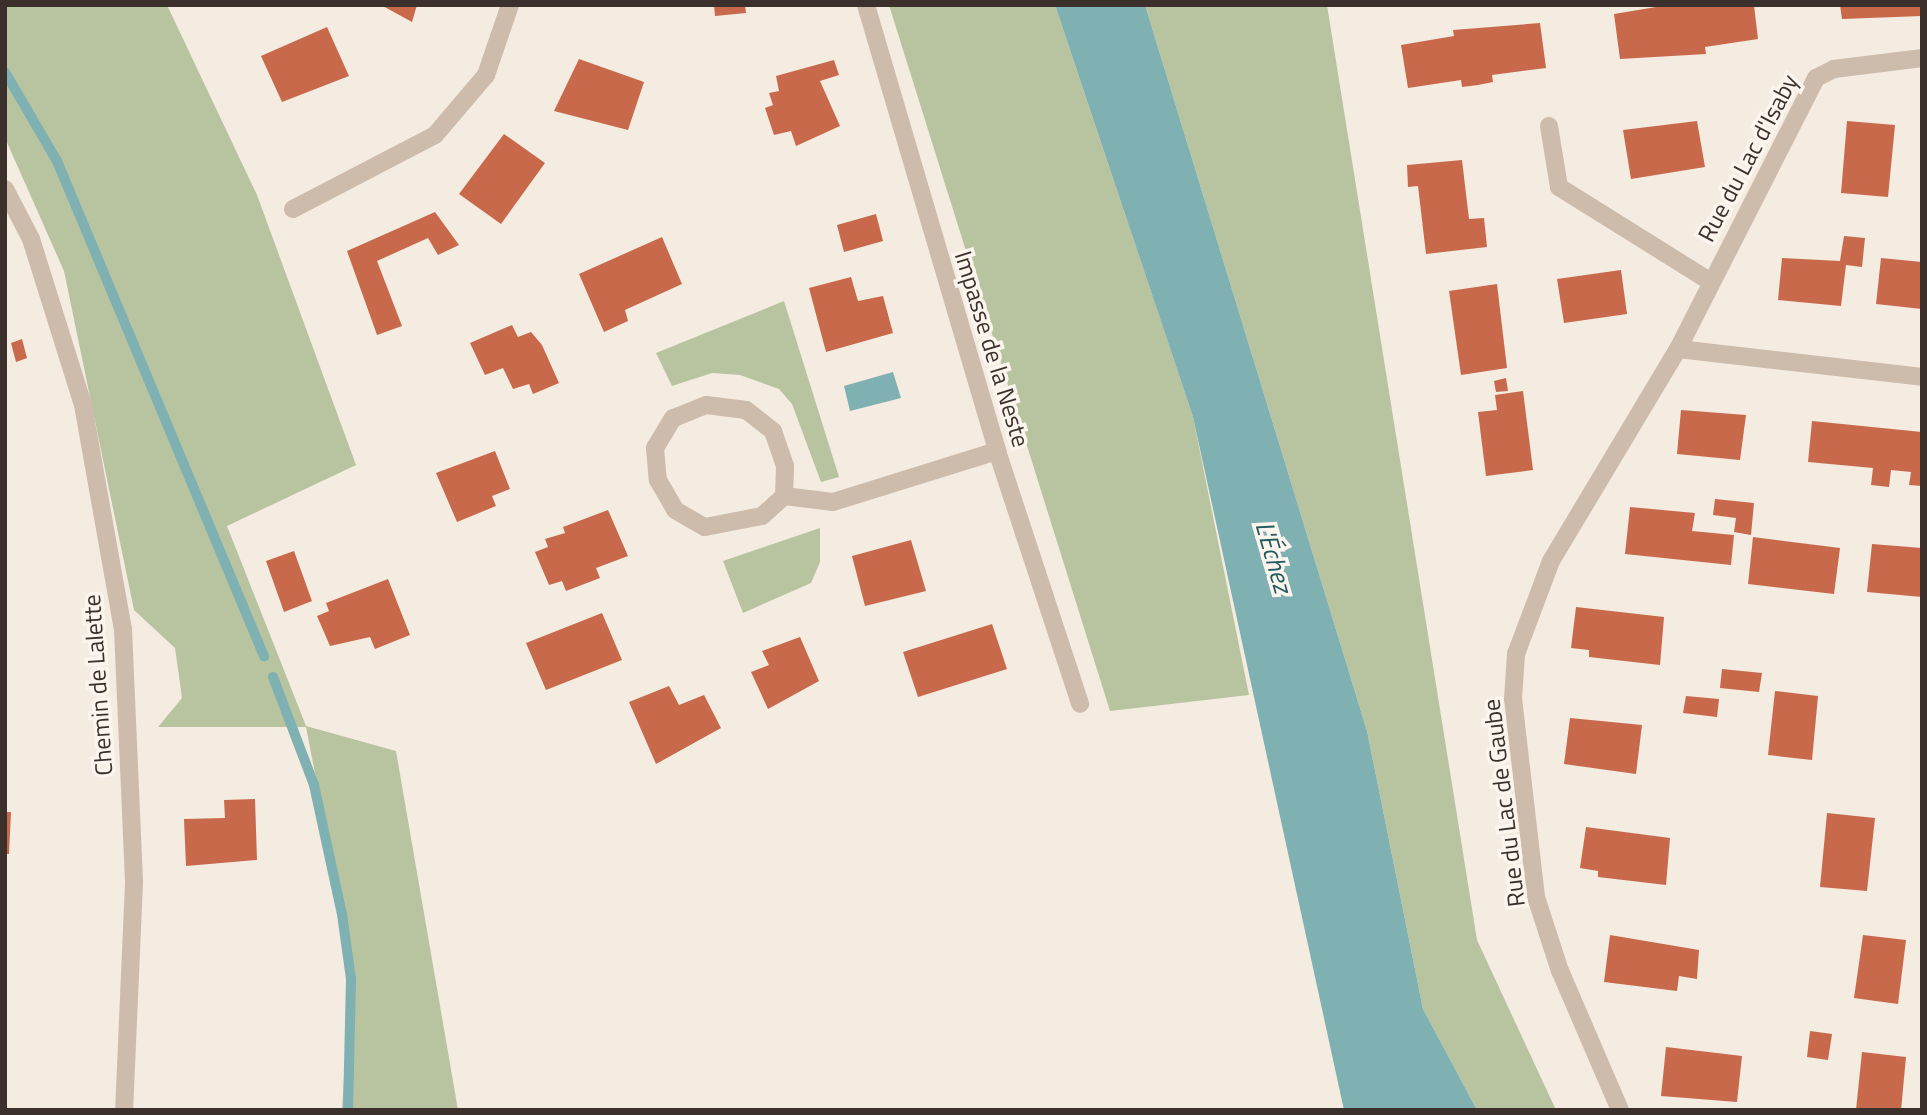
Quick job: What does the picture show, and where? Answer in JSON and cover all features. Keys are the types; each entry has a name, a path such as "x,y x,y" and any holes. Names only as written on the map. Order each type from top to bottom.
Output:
{"street":[{"path":"293,209 435,135 486,75 510,5"},
{"name":"Impasse de la Neste","path":"866,5 997,451 1080,704"},
{"name":"Rue du Lac d'Isaby","path":"1678,349 1816,78 1834,69 1922,58"},
{"name":"Rue du Lac d'Isaby","path":"1549,126 1559,187 1711,282"},
{"name":"Chemin de Lalette","path":"5,189 31,239 83,405 123,629 134,883 124,1110"},
{"path":"1678,349 1922,377"},
{"name":"Rue du Lac de Gaube","path":"1620,1110 1560,971 1536,897 1513,699 1515,665 1551,561 1678,349"},
{"path":"784,496 785,466 772,431 746,410 706,405 673,418 655,448 658,480 675,510 705,527 762,516 784,496 833,502 997,451"}],"green space":[{"path":"5,5 167,5 257,195 356,465 227,526 306,726 396,751 458,1110 342,1110 351,959 306,727 158,727 182,698 175,648 134,610 64,271 5,138"},
{"path":"889,5 1055,5 1193,417 1249,695 1110,711"},
{"path":"1145,5 1327,5 1477,940 1556,1110 1477,1110 1423,1009 1367,731"},
{"path":"784,301 839,477 821,482 792,404 779,389 740,375 712,373 672,386 656,353"},
{"path":"820,528 820,562 811,583 743,613 723,561"}],"water":[{"name":"L'Échez","path":"1055,5 1145,5 1367,731 1423,1009 1477,1110 1344,1110 1193,417"},
{"path":"893,372 901,398 850,411 844,386"}],"building":[{"path":"381,5 417,5 412,22"},
{"path":"714,5 745,5 746,13 715,16"},
{"path":"1668,5 1754,5 1758,39 1705,47 1706,54 1620,59 1614,14"},
{"path":"1840,5 1922,5 1922,16 1842,19"},
{"path":"1540,23 1546,68 1492,75 1493,82 1478,85 1462,87 1461,80 1408,88 1401,45 1454,36 1453,30"},
{"path":"327,27 349,76 282,102 261,56"},
{"path":"579,59 644,82 628,130 554,111"},
{"path":"834,60 839,75 820,81 840,126 796,146 791,131 774,135 765,108 773,105 769,93 779,91 776,76"},
{"path":"1697,121 1705,167 1631,179 1623,130"},
{"path":"1847,121 1895,125 1888,197 1841,193"},
{"path":"504,134 545,163 501,224 459,194"},
{"path":"1462,160 1469,219 1484,218 1487,247 1426,254 1418,186 1408,187 1407,165"},
{"path":"435,212 459,245 438,255 428,238 377,261 402,326 377,335 347,251"},
{"path":"876,214 883,241 844,252 837,225"},
{"path":"1844,236 1865,238 1862,267 1846,265 1841,306 1778,300 1782,258 1840,261"},
{"path":"662,237 682,284 625,310 628,321 604,332 579,274"},
{"path":"1881,258 1922,262 1922,309 1876,304"},
{"path":"1621,270 1627,314 1564,323 1557,279"},
{"path":"851,277 858,301 883,296 893,333 826,352 809,288"},
{"path":"1497,284 1507,368 1461,375 1449,291"},
{"path":"512,325 518,337 531,332 542,345 559,383 533,394 529,384 513,389 503,368 485,375 470,343"},
{"path":"22,339 27,358 16,362 11,343"},
{"path":"1506,378 1508,391 1496,392 1494,381"},
{"path":"1523,391 1533,470 1486,476 1478,412 1497,410 1495,395"},
{"path":"1681,410 1746,415 1740,460 1677,454"},
{"path":"1812,421 1922,432 1922,486 1909,485 1911,472 1891,470 1889,487 1871,485 1873,468 1808,462"},
{"path":"495,451 510,489 492,496 496,506 457,522 436,473"},
{"path":"1715,499 1754,503 1751,535 1734,532 1736,518 1713,515"},
{"path":"1630,507 1695,513 1692,531 1734,535 1731,565 1625,554"},
{"path":"608,510 628,556 596,568 600,578 566,591 562,581 549,585 535,552 548,547 545,539 565,533 563,527"},
{"path":"1753,537 1840,548 1834,594 1748,584"},
{"path":"911,540 926,591 865,606 852,556"},
{"path":"1872,544 1922,548 1922,597 1867,592"},
{"path":"294,551 312,601 284,612 266,561"},
{"path":"388,579 410,635 375,649 370,637 330,646 317,616 329,611 326,603"},
{"path":"1576,607 1664,617 1660,665 1589,657 1589,650 1571,648"},
{"path":"602,613 622,660 546,690 526,643"},
{"path":"992,624 1007,669 918,697 903,652"},
{"path":"800,637 819,681 768,709 751,672 769,665 762,651"},
{"path":"1722,669 1762,673 1759,692 1720,688"},
{"path":"669,686 679,705 704,695 721,728 656,764 629,702"},
{"path":"1775,691 1818,696 1812,760 1768,755"},
{"path":"1686,696 1719,699 1717,717 1683,713"},
{"path":"1570,718 1642,725 1636,774 1564,764"},
{"path":"255,799 257,860 186,866 184,819 225,818 224,800"},
{"path":"5,812 11,812 9,854 5,854"},
{"path":"1827,813 1875,818 1867,891 1820,887"},
{"path":"1586,827 1670,838 1666,885 1598,877 1598,871 1580,868"},
{"path":"1610,935 1699,950 1697,979 1679,976 1677,991 1604,982"},
{"path":"1863,935 1906,940 1898,1004 1854,998"},
{"path":"1810,1031 1832,1034 1828,1060 1807,1057"},
{"path":"1666,1047 1742,1056 1737,1102 1661,1096"},
{"path":"1862,1052 1906,1057 1901,1110 1856,1110"}],"waterway":[{"path":"5,72 57,161 264,656"},
{"path":"273,677 314,785 342,914 351,979 348,1110"}]}
